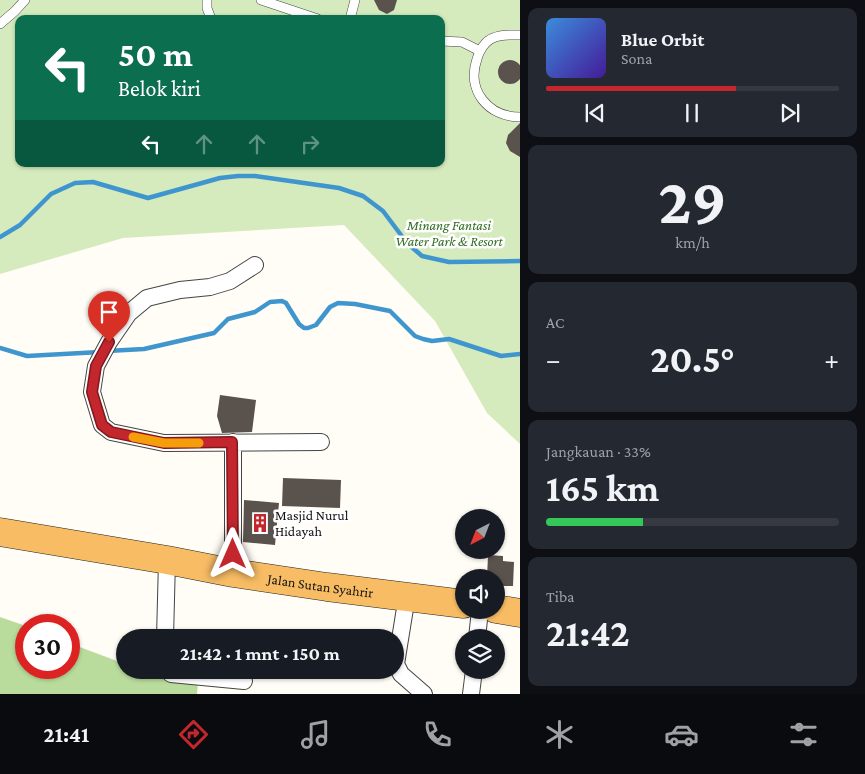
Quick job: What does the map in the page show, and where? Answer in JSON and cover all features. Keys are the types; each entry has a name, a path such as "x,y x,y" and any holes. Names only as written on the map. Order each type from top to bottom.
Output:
{"highway":[{"name":"Jalan Sutan Syahrir","path":"0,532 233,573 455,603"},
{"path":"505,610 520,613"}],"street":[{"path":"256,265 230,281 147,298 129,312 96,366 92,392 102,425 111,432 164,443 321,442"},
{"path":"232,442 233,573"},
{"path":"165,629 167,560"},
{"path":"407,596 396,664 400,674 424,694"},
{"path":"223,679 244,681"},
{"path":"471,694 473,679"}],"lane":[{"path":"0,24 25,0"},
{"path":"207,0 210,15"},
{"path":"261,0 306,15"},
{"path":"351,15 355,0"},
{"path":"520,35 507,34 491,38 480,50 474,68 475,87 485,104 500,114 520,117"},
{"path":"445,41 462,42 480,50"}],"green space":[{"name":"Minang Fantasi Water Park & Resort","path":"0,0 520,0 520,444 487,413 435,321 344,225 123,238 0,274"},
{"path":"0,617 15,622 15,679 80,679 80,647 116,661 116,679 182,679 198,683 197,694 0,694"}],"building":[{"path":"374,0 397,0 394,10 387,14 379,10"},
{"path":"510,60 520,67 520,77 518,80 510,84 502,80 498,72 502,64"},
{"path":"520,123 520,157 510,151 506,143 508,135"},
{"path":"220,395 256,400 252,432 222,433 217,416"},
{"path":"283,478 341,480 340,508 282,506"},
{"name":"Masjid Nurul Hidayah","path":"244,500 279,503 275,545 243,542"},
{"path":"488,559 503,559 503,561 514,562 513,586 505,586 505,569 487,569"}],"waterway":[{"path":"0,237 20,225 51,194 75,183 93,182 148,198 220,178 255,176 339,188 363,196 383,211 407,243 422,256 449,262 520,261"},
{"path":"107,351 144,349 214,333 228,319 255,312 270,302 282,301 286,303 299,324 304,328 316,325 330,307 338,303 355,304 390,311 415,336 423,339 432,341 449,339 501,356 520,354"},
{"path":"0,348 27,356 100,352"}],"slow traffic":[{"path":"133,437 164,443 199,443"}],"place":[{"name":"Masjid Nurul Hidayah","path":"260,523"}],"route":[{"path":"109,342 96,366 92,392 102,425 106,429 111,432 164,443 232,442 233,554"}]}
